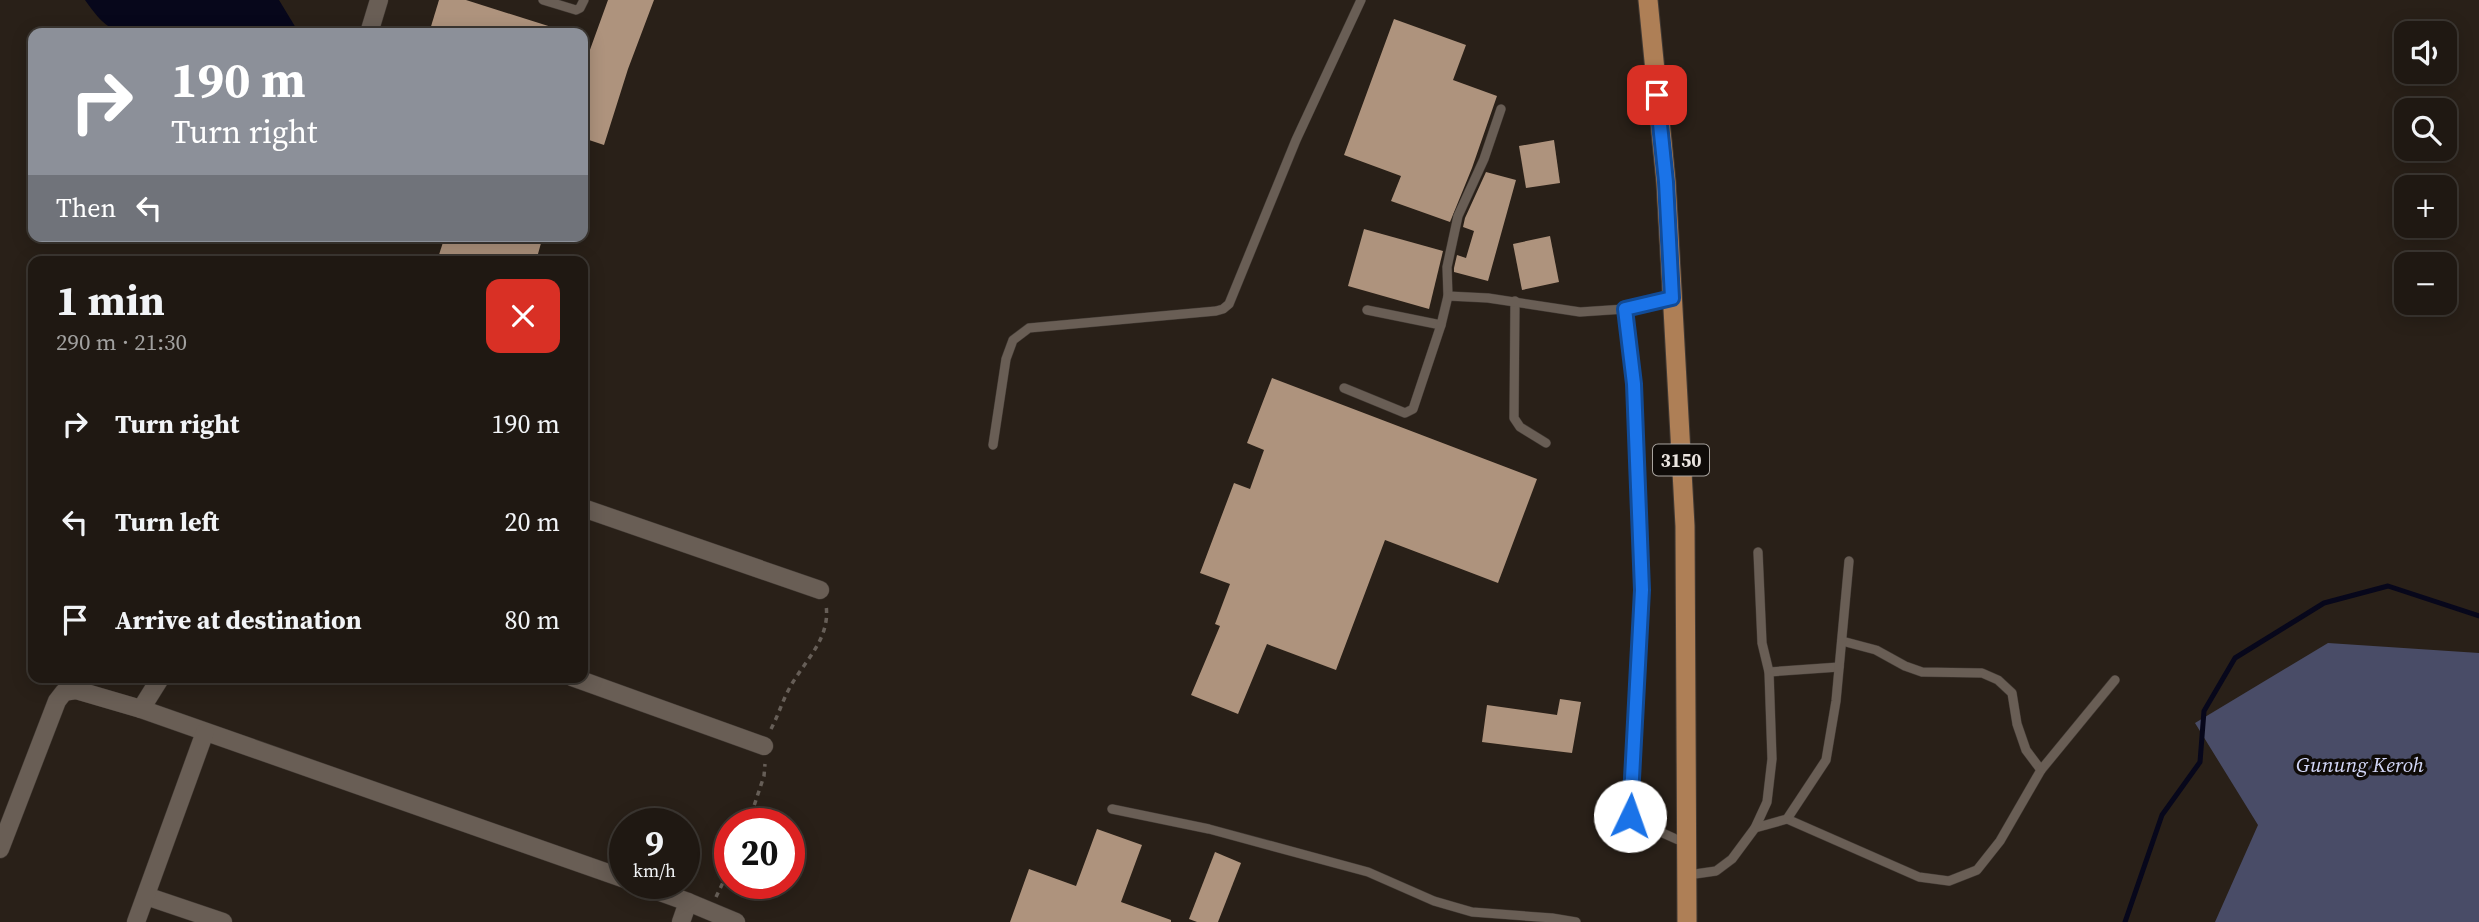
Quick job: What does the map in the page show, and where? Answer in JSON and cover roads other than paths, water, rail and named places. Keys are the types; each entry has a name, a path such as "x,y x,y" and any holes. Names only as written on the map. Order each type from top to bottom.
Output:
{"main road":[{"name":"3150","path":"1648,0 1666,182 1685,526 1687,922"}],"street":[{"path":"371,28 379,0"},
{"path":"588,510 820,590"},
{"path":"141,709 157,683"},
{"path":"588,683 764,746"},
{"path":"0,849 57,701 64,692 76,691 141,709 609,873"},
{"path":"136,922 205,732"},
{"path":"146,895 223,922"},
{"path":"680,899 736,922"},
{"path":"681,922 688,902"}],"lane":[{"path":"543,0 576,10 584,0"},
{"path":"993,445 1006,359 1013,340 1029,328 1216,311 1228,304 1296,140 1361,0"},
{"path":"1344,388 1405,414 1413,409 1448,296 1447,267 1458,216 1484,159 1501,109"},
{"path":"1448,296 1515,301 1580,312 1625,309 1672,298"},
{"path":"1515,301 1514,418 1520,427 1546,443"},
{"path":"1625,309 1634,384 1642,590 1630,816 1687,844"},
{"path":"1367,310 1441,325"},
{"path":"1688,875 1716,871 1732,859 1755,828 1767,802 1772,760 1769,672 1762,643 1758,552"},
{"path":"1787,820 1826,760 1839,667 1849,561"},
{"path":"1842,641 1876,649 1905,666 1922,672 1982,673 1998,680 2012,693 2017,724 2026,750 2041,770"},
{"path":"1769,672 1839,667"},
{"path":"1755,828 1787,820 1919,877 1949,881 1977,870 2000,841 2041,770 2115,680"},
{"path":"1112,808 1209,829 1368,872 1434,901 1472,912 1576,922"}],"waterway":[{"path":"2125,922 2162,815 2200,762 2204,711 2235,658 2324,603 2388,586 2479,616"}],"park label":[{"name":"Gunung Keroh","path":"2360,764"}]}
